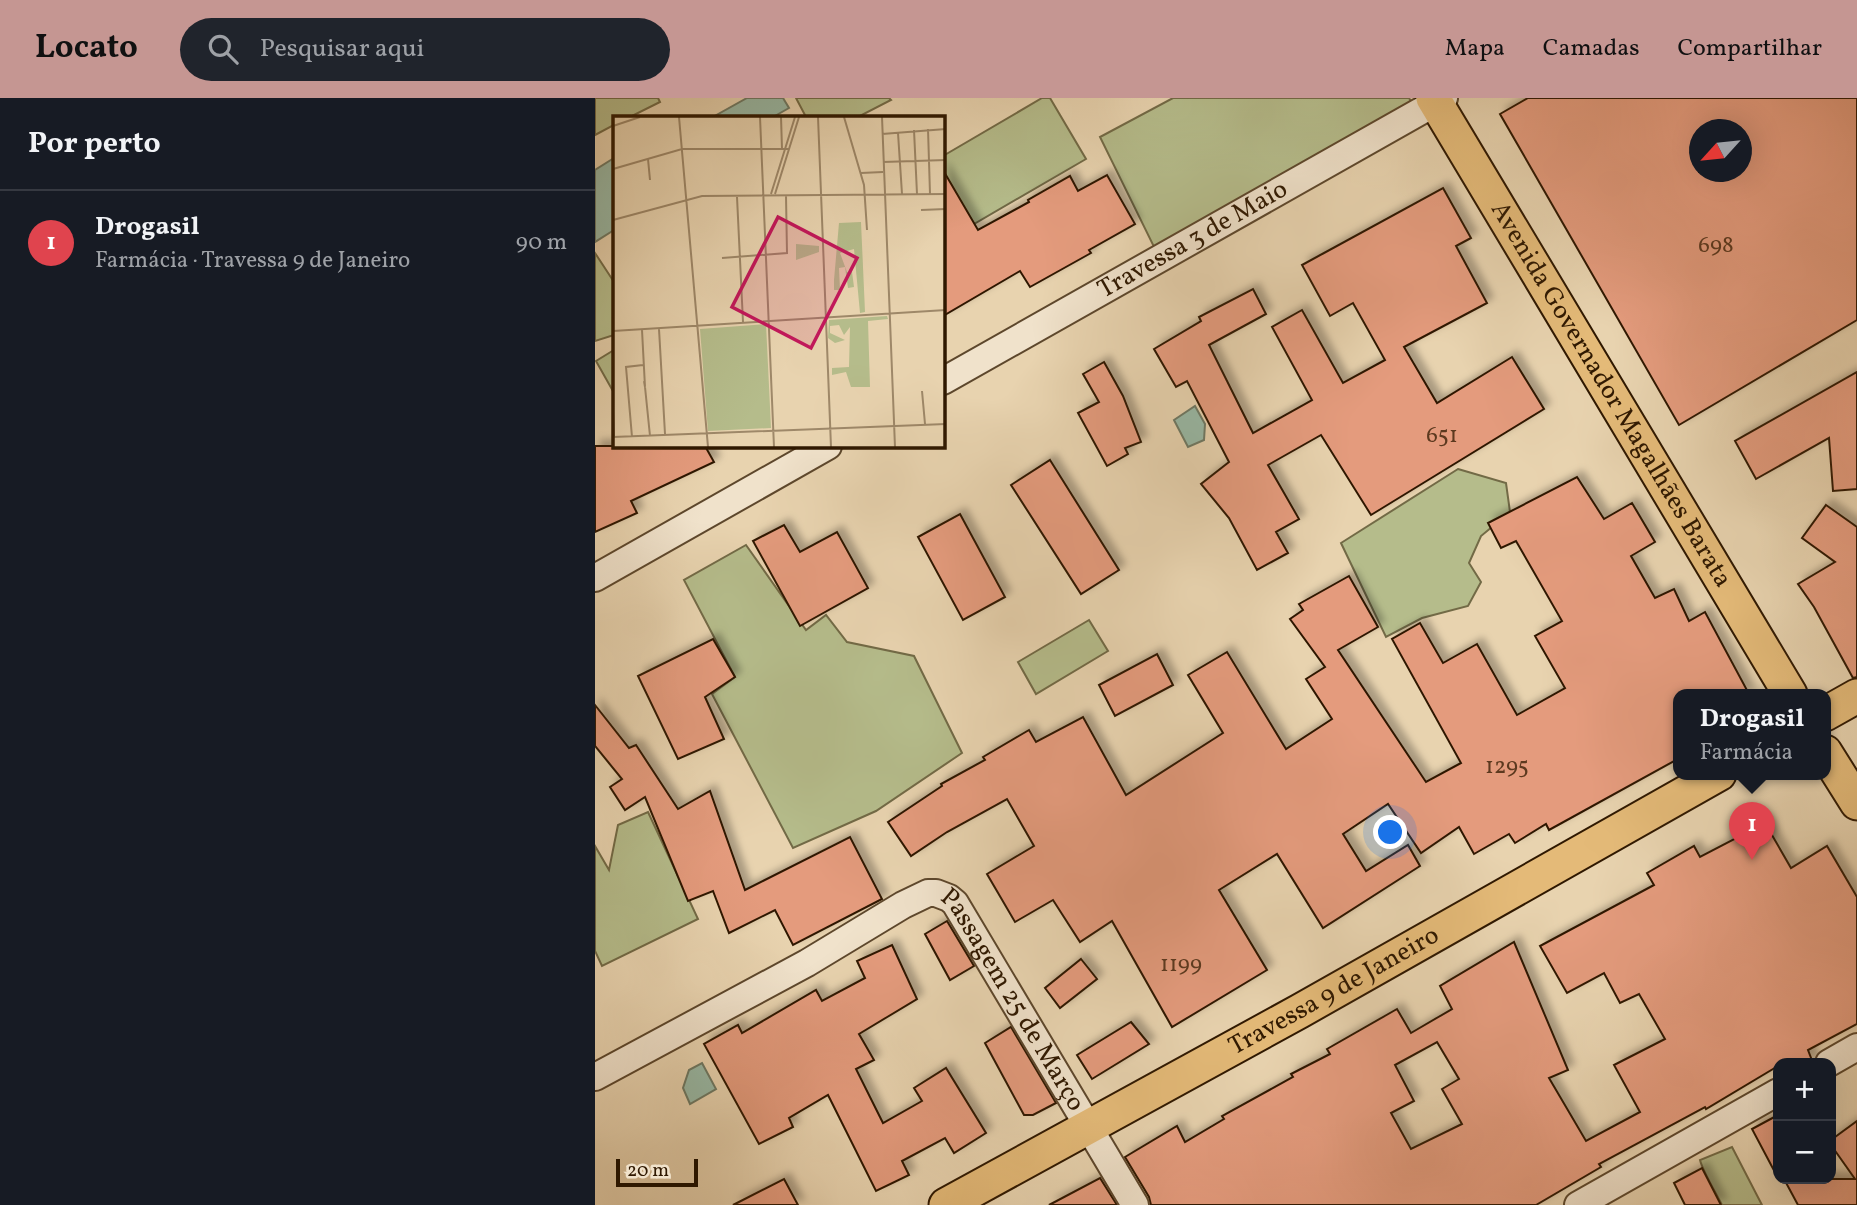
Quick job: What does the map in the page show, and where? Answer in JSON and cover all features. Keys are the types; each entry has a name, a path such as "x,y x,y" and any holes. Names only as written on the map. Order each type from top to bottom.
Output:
{"main road":[{"name":"Avenida Governador Magalhães Barata","path":"1438,99 1787,689"},
{"path":"1831,711 1857,696"},
{"path":"1831,762 1857,803"},
{"name":"Travessa 9 de Janeiro","path":"946,1205 1300,1011 1708,780"}],"street":[{"name":"Travessa 3 de Maio","path":"945,380 1438,99"},
{"path":"595,578 824,448"},
{"name":"Passagem 25 de Março","path":"595,1077 807,963 903,905 936,893 949,898 960,913 1135,1205"},
{"path":"1836,1059 1857,1047"},
{"path":"1578,1205 1773,1095"}],"shaded area":[{"path":"595,98 658,98 660,102 632,116 613,116 613,126 595,135"},
{"path":"747,98 783,98 789,108 775,116 715,116"},
{"path":"796,98 891,100 860,116 805,116"},
{"path":"1042,98 1050,98 1086,159 974,224 945,194 945,155"},
{"path":"1173,98 1409,98 1418,113 1160,259 1100,137"},
{"path":"613,159 613,231 595,242 595,170"},
{"path":"595,253 613,280 613,335 595,341"},
{"path":"613,351 613,391 596,361"},
{"path":"1195,406 1205,424 1204,440 1188,447 1174,420"},
{"path":"1458,469 1506,483 1510,512 1481,536 1469,563 1481,582 1468,606 1422,618 1386,637 1341,543"},
{"path":"746,545 806,630 826,615 847,642 914,656 962,753 876,811 793,848 712,694 735,677 684,580"},
{"path":"1089,620 1108,651 1036,694 1018,662"},
{"path":"648,812 698,919 602,966 595,951 595,846 609,870 618,825"},
{"path":"702,1063 716,1089 690,1104 683,1088 689,1070"},
{"path":"1732,1147 1762,1205 1722,1205 1710,1182 1700,1160"}],"building":[{"path":"1528,98 1857,98 1857,320 1679,425 1500,114"},
{"path":"945,173 978,230 1070,176 1078,191 1107,175 1135,224 1089,250 1091,253 1030,287 1020,271 945,315"},
{"path":"1443,188 1471,238 1456,246 1487,303 1404,347 1437,403 1512,357 1544,409 1371,515 1321,435 1268,465 1299,519 1276,532 1288,553 1257,570 1229,518 1201,484 1229,462 1187,381 1176,387 1154,349 1201,321 1199,317 1253,289 1266,314 1209,345 1253,433 1312,400 1272,327 1302,310 1343,383 1385,360 1353,303 1330,316 1302,265"},
{"path":"1104,362 1123,396 1141,442 1125,448 1128,454 1107,466 1078,413 1099,402 1083,374"},
{"path":"1857,372 1857,489 1833,491 1829,438 1756,479 1735,441"},
{"path":"595,446 706,448 714,462 631,501 637,513 595,532"},
{"path":"1050,460 1119,570 1081,594 1011,485"},
{"path":"1577,477 1604,519 1632,503 1655,542 1631,556 1655,598 1674,589 1689,621 1705,612 1746,689 1673,689 1673,762 1549,830 1546,824 1515,843 1509,834 1474,854 1459,827 1421,853 1388,804 1343,834 1366,871 1408,845 1420,866 1323,928 1277,854 1219,890 1267,970 1172,1027 1112,921 1080,942 1053,900 1015,922 987,874 1034,846 1007,799 947,832 911,856 888,822 942,786 941,784 985,760 983,757 1029,730 1036,742 1083,717 1126,795 1223,733 1188,675 1227,652 1286,749 1332,719 1306,679 1325,667 1290,619 1303,610 1299,604 1349,576 1378,627 1338,650 1426,782 1461,763 1392,639 1420,623 1443,663 1477,644 1517,715 1565,688 1535,636 1562,621 1516,541 1501,548 1488,523"},
{"path":"1826,505 1857,527 1857,677 1853,678 1814,607 1798,584 1835,562 1802,538"},
{"path":"960,514 1005,597 963,620 918,537"},
{"path":"784,525 800,552 837,532 868,588 800,626 753,541"},
{"path":"713,639 735,677 705,697 724,739 678,759 638,676"},
{"path":"1157,654 1173,685 1115,716 1099,685"},
{"path":"595,705 629,748 636,745 678,809 710,791 745,890 850,837 882,899 793,945 775,910 729,933 713,891 688,901 645,797 625,810 610,787 622,779 595,746"},
{"path":"1765,823 1791,868 1827,846 1857,897 1857,1024 1808,1050 1811,1058 1773,1058 1773,1069 1706,1109 1705,1107 1599,1164 1601,1167 1536,1205 1151,1205 1125,1157 1177,1126 1185,1142 1224,1119 1222,1116 1293,1077 1291,1074 1330,1054 1327,1049 1397,1009 1411,1033 1452,1009 1440,986 1514,942 1568,1070 1549,1078 1586,1141 1640,1112 1614,1065 1665,1039 1639,994 1620,1003 1604,973 1567,993 1540,946 1654,885 1647,873 1694,846 1700,857","holes":["1437,1042 1459,1079 1442,1089 1462,1124 1411,1149 1391,1113 1414,1101 1395,1065"]},
{"path":"947,921 974,966 950,980 925,934"},
{"path":"892,945 917,999 859,1034 874,1060 856,1069 883,1123 922,1101 914,1088 946,1068 986,1133 954,1153 945,1138 902,1161 909,1175 876,1191 828,1095 789,1118 793,1127 759,1144 704,1044 738,1025 742,1033 816,990 822,1001 865,978 857,961"},
{"path":"1081,959 1097,979 1060,1008 1045,988"},
{"path":"1131,1022 1149,1044 1092,1079 1077,1055"},
{"path":"1011,1027 1056,1103 1033,1115 1024,1115 985,1043"},
{"path":"1773,1118 1773,1169 1752,1129"},
{"path":"1857,1121 1857,1205 1798,1205 1787,1184 1836,1184 1836,1179 1855,1179 1836,1152 1836,1136"},
{"path":"1702,1168 1721,1205 1685,1205 1674,1183"},
{"path":"1100,1178 1117,1205 1049,1205"},
{"path":"784,1179 798,1205 733,1205"}],"place":[{"name":"Drogasil","path":"1752,860"}]}
